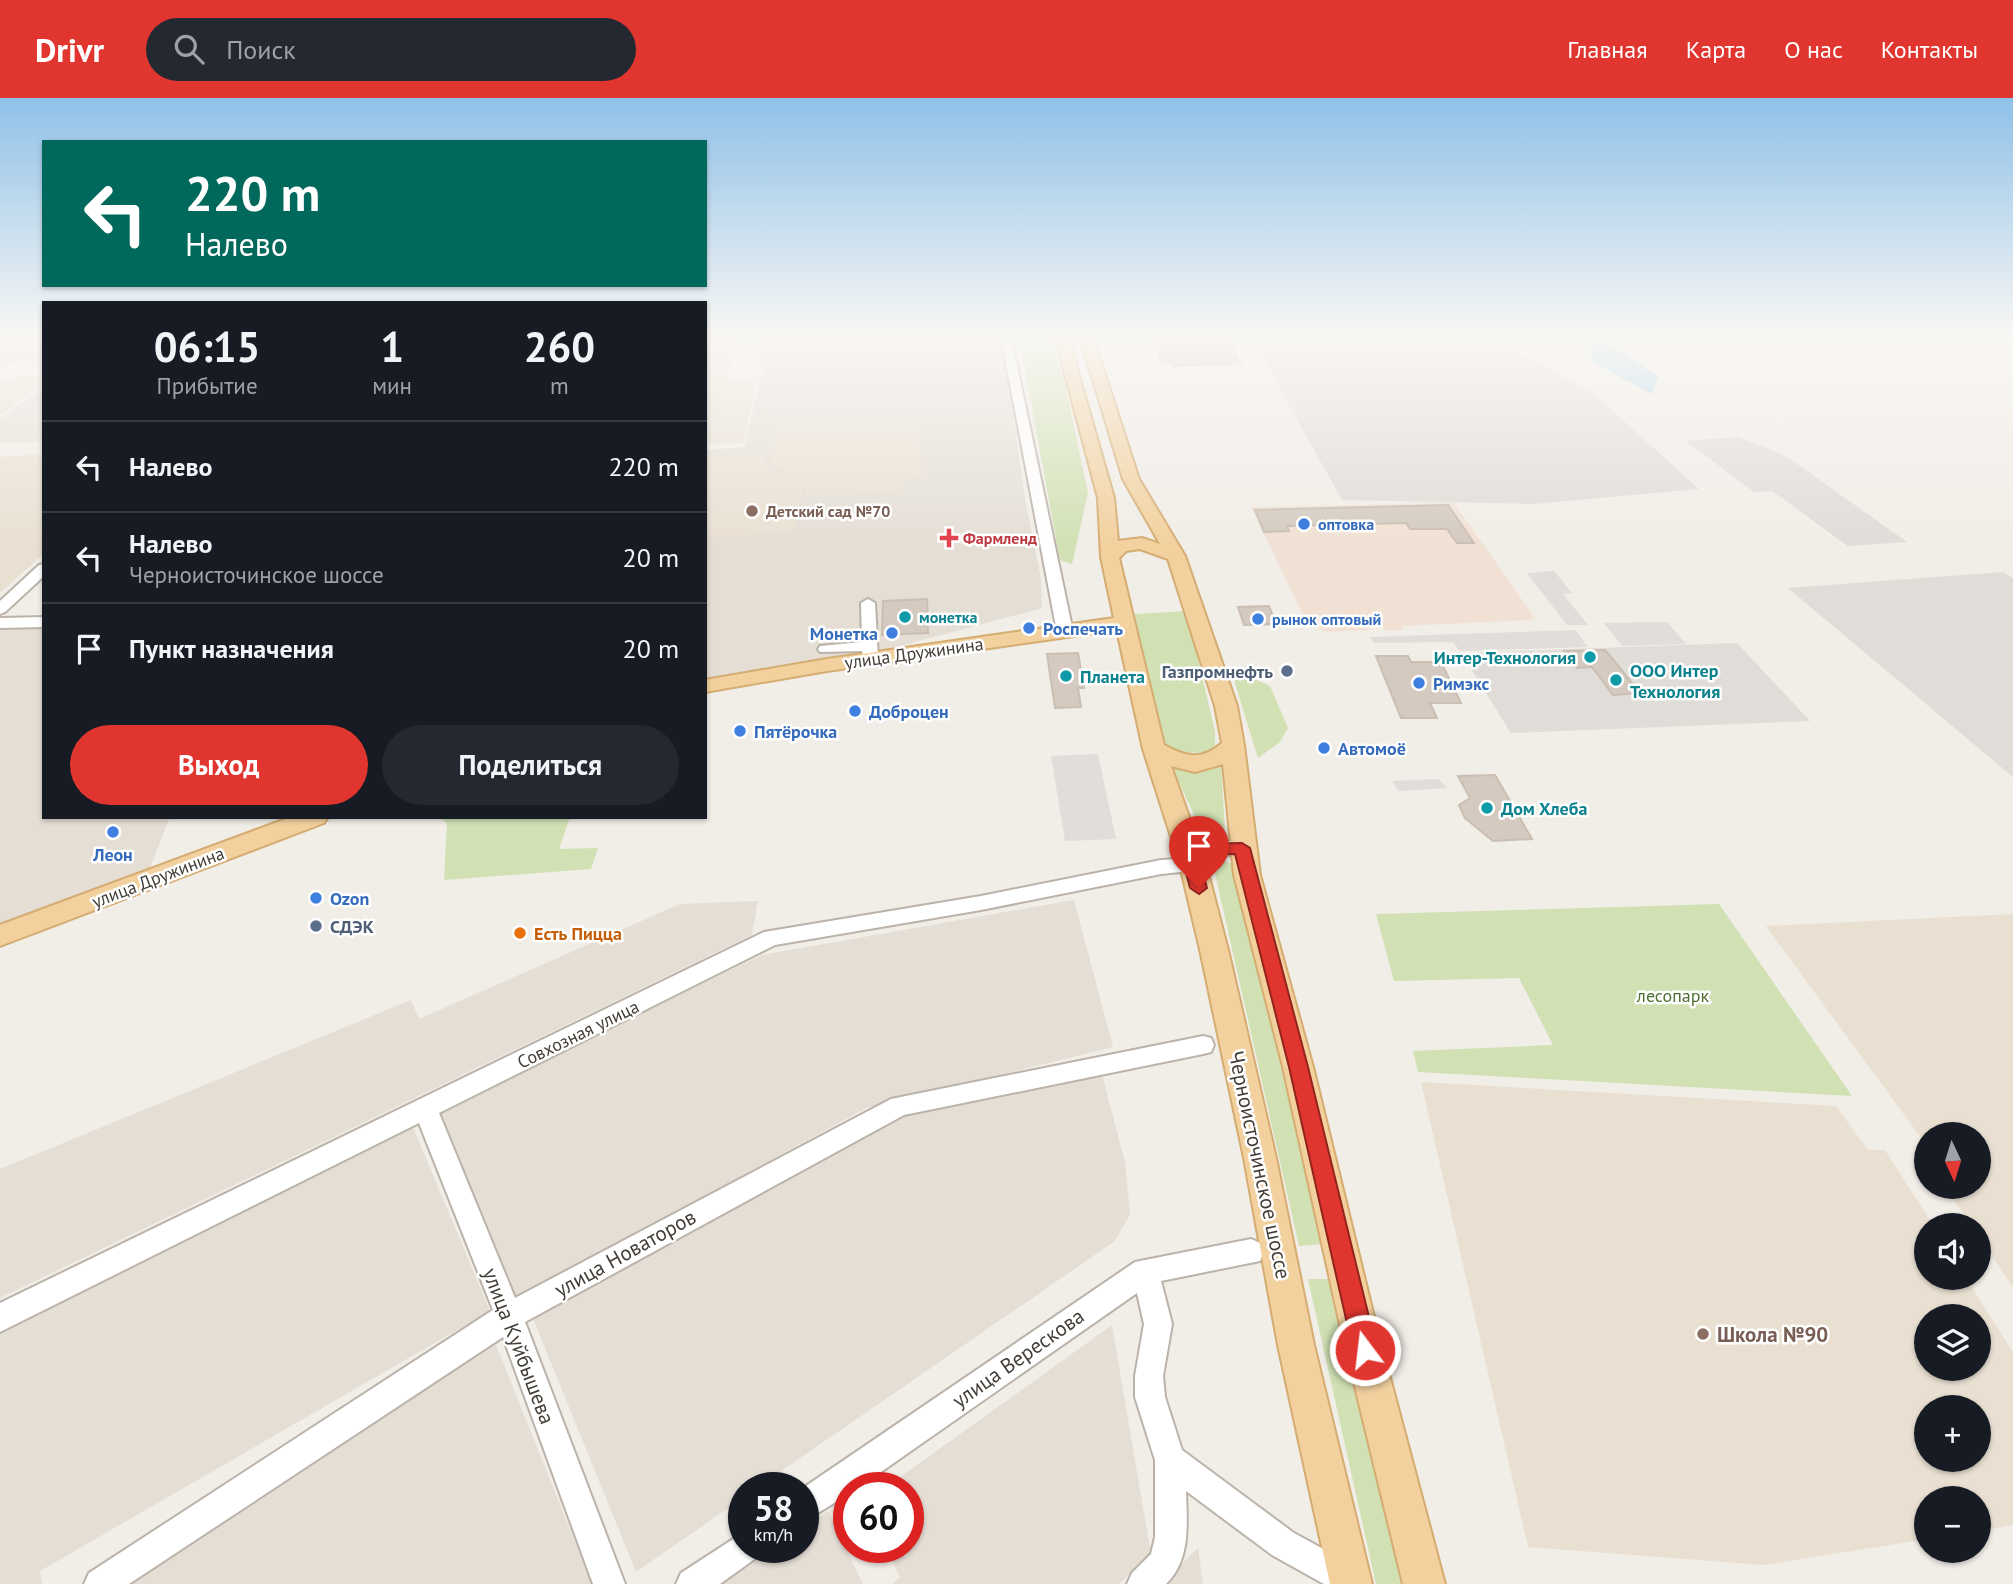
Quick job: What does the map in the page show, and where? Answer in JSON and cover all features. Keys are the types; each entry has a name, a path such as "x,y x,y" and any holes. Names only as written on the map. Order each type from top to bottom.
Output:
{"main road":[{"name":"Черноисточинское шоссе","path":"1079,406 1106,499 1110,557 1154,749 1191,857 1260,1158 1296,1345 1351,1582"},
{"path":"1108,406 1131,479 1176,556 1226,706 1233,745 1242,848 1424,1584"},
{"path":"1085,427 1114,426"},
{"path":"1110,557 1120,546 1143,543 1176,556"},
{"name":"улица Дружинина","path":"707,686 869,653 1065,632 1123,623"},
{"path":"1154,749 1178,762 1199,765 1217,760 1233,745"},
{"name":"улица Дружинина","path":"0,936 311,819"}],"street":[{"path":"1018,406 1065,632"},
{"path":"0,609 42,570"},
{"path":"826,649 869,653 868,603"},
{"path":"0,623 42,622"},
{"name":"Совхозная улица","path":"0,1318 771,939 981,903 1242,848"},
{"name":"улица Новаторов","path":"100,1584 509,1317 899,1106 1203,1045"},
{"name":"улица Куйбышева","path":"425,1109 509,1317 609,1584"},
{"name":"улица Верескова","path":"819,1496 1145,1271 1251,1252"},
{"path":"1145,1271 1158,1324 1149,1376 1150,1397 1170,1460 1171,1537 1154,1573"},
{"path":"1170,1460 1283,1544 1351,1582"},
{"path":"692,1584 728,1559"}],"shaded area":[{"path":"0,406 12,406 0,415"},
{"path":"17,406 42,406 42,442 0,443 0,419"},
{"path":"707,406 751,406 743,443 707,444"},
{"path":"754,406 1012,406 1025,498 1041,579 1042,608 862,656 707,682 707,450 744,447"},
{"path":"1290,406 1608,406 1699,489 1533,504 1342,500"},
{"path":"917,420 924,477 902,479 901,493 806,496 806,487 770,463 778,423"},
{"path":"1738,437 1786,456 1907,542 1848,546 1772,491 1754,492 1686,441"},
{"path":"42,454 42,555 0,593 0,457"},
{"name":"Детский сад №70","path":"765,454 764,464 803,488 794,533 707,536 707,456"},
{"path":"1454,503 1534,617 1531,620 1402,626 1403,630 1386,631 1383,626 1369,627 1370,630 1325,632 1307,623 1251,507"},
{"path":"1554,571 1572,593 1563,594 1588,625 1567,625 1527,573"},
{"path":"2003,572 2013,578 2013,777 1788,588"},
{"path":"1667,622 1686,644 1622,646 1604,623"},
{"path":"42,627 42,819 169,819 147,875 0,929 0,628"},
{"path":"1576,630 1587,647 1460,651 1453,642 1374,643 1370,637"},
{"path":"1737,643 1810,721 1511,733 1461,653"},
{"path":"1098,754 1116,839 1065,841 1051,756"},
{"path":"1438,779 1447,788 1398,791 1393,781"},
{"path":"1074,900 1113,1047 866,1108 516,1299 440,1111 762,955"},
{"path":"758,901 752,935 0,1298 0,1169 411,1000 419,1019 680,904"},
{"path":"2013,914 2013,1287 1991,1255 1991,1213 1963,1213 1953,1199 1992,1199 1992,1122 1914,1122 1914,1128 1766,926"},
{"path":"1102,1074 1125,1163 1130,1214 1115,1241 780,1472 728,1472 728,1508 636,1572 532,1316 906,1114"},
{"name":"Школа №90","path":"1421,1082 1836,1106 1868,1150 1885,1150 1925,1213 1914,1213 1914,1290 1974,1290 1983,1304 1914,1304 1914,1381 1991,1381 1991,1317 2013,1352 2013,1525 1991,1529 1991,1486 1914,1486 1914,1541 1764,1565 1528,1547"},
{"path":"412,1125 490,1311 40,1571 42,1584 0,1584 0,1329"},
{"path":"1112,1325 1151,1554 1119,1584 892,1584 900,1577 893,1563 924,1563 924,1472 907,1472"},
{"path":"496,1345 592,1584 127,1584 324,1447"},
{"path":"828,1511 833,1521 833,1563 853,1563 863,1584 721,1584 752,1563 819,1563 819,1517"},
{"path":"1198,1548 1203,1584 1161,1584"}],"green space":[{"path":"1032,406 1070,406 1088,493 1072,564 1060,560"},
{"path":"1187,611 1215,732 1215,747 1205,754 1172,750 1161,741 1134,614"},
{"path":"1230,667 1270,686 1288,728 1280,742 1258,758"},
{"path":"1221,764 1225,831 1218,835 1208,835 1201,830 1171,765 1196,771"},
{"path":"442,819 569,819 559,849 598,848 591,869 444,880 447,823"},
{"path":"1222,859 1233,865 1323,1244 1299,1246 1214,869 1216,860"},
{"name":"лесопарк","path":"1719,904 1852,1096 1418,1072 1413,1051 1553,1045 1519,978 1394,981 1376,914"},
{"path":"1308,1279 1330,1279 1406,1584 1376,1584"}],"building":[{"name":"оптовка","path":"1448,505 1474,543 1457,543 1447,529 1410,529 1406,523 1287,526 1289,531 1264,532 1255,510"},
{"name":"монетка","path":"927,599 928,633 882,635 883,601"},
{"name":"рынок оптовый","path":"1269,606 1276,624 1244,625 1238,607"},
{"path":"1605,650 1640,693 1613,695 1592,667 1577,668 1564,651"},
{"name":"Планета","path":"1078,653 1084,688 1078,688 1081,707 1055,708 1047,654"},
{"name":"Римэкс","path":"1376,656 1408,656 1411,662 1441,662 1461,703 1430,703 1437,718 1401,718"},
{"name":"Дом Хлеба","path":"1495,775 1532,839 1493,841 1465,818 1459,805 1470,798 1458,776"}],"place":[{"name":"Детский сад №70","path":"752,511"},
{"name":"оптовка","path":"1304,524"},
{"name":"Фармленд","path":"949,538"},
{"name":"монетка","path":"905,617"},
{"name":"рынок оптовый","path":"1258,619"},
{"name":"Роспечать","path":"1029,628"},
{"name":"Монетка","path":"892,633"},
{"name":"Интер-Технология","path":"1590,657"},
{"name":"Газпромнефть","path":"1287,671"},
{"name":"Планета","path":"1066,676"},
{"name":"ООО Интер Технология","path":"1616,680"},
{"name":"Римэкс","path":"1419,683"},
{"name":"Доброцен","path":"855,711"},
{"name":"Пятёрочка","path":"740,731"},
{"name":"Автомоё","path":"1324,748"},
{"name":"Дом Хлеба","path":"1487,808"},
{"name":"Леон","path":"113,832"},
{"name":"Ozon","path":"316,898"},
{"name":"СДЭК","path":"316,926"},
{"name":"Есть Пицца","path":"520,933"},
{"name":"Школа №90","path":"1703,1334"}],"route":[{"path":"1199,888 1188,849 1242,848 1322,1164 1365,1350"}]}
